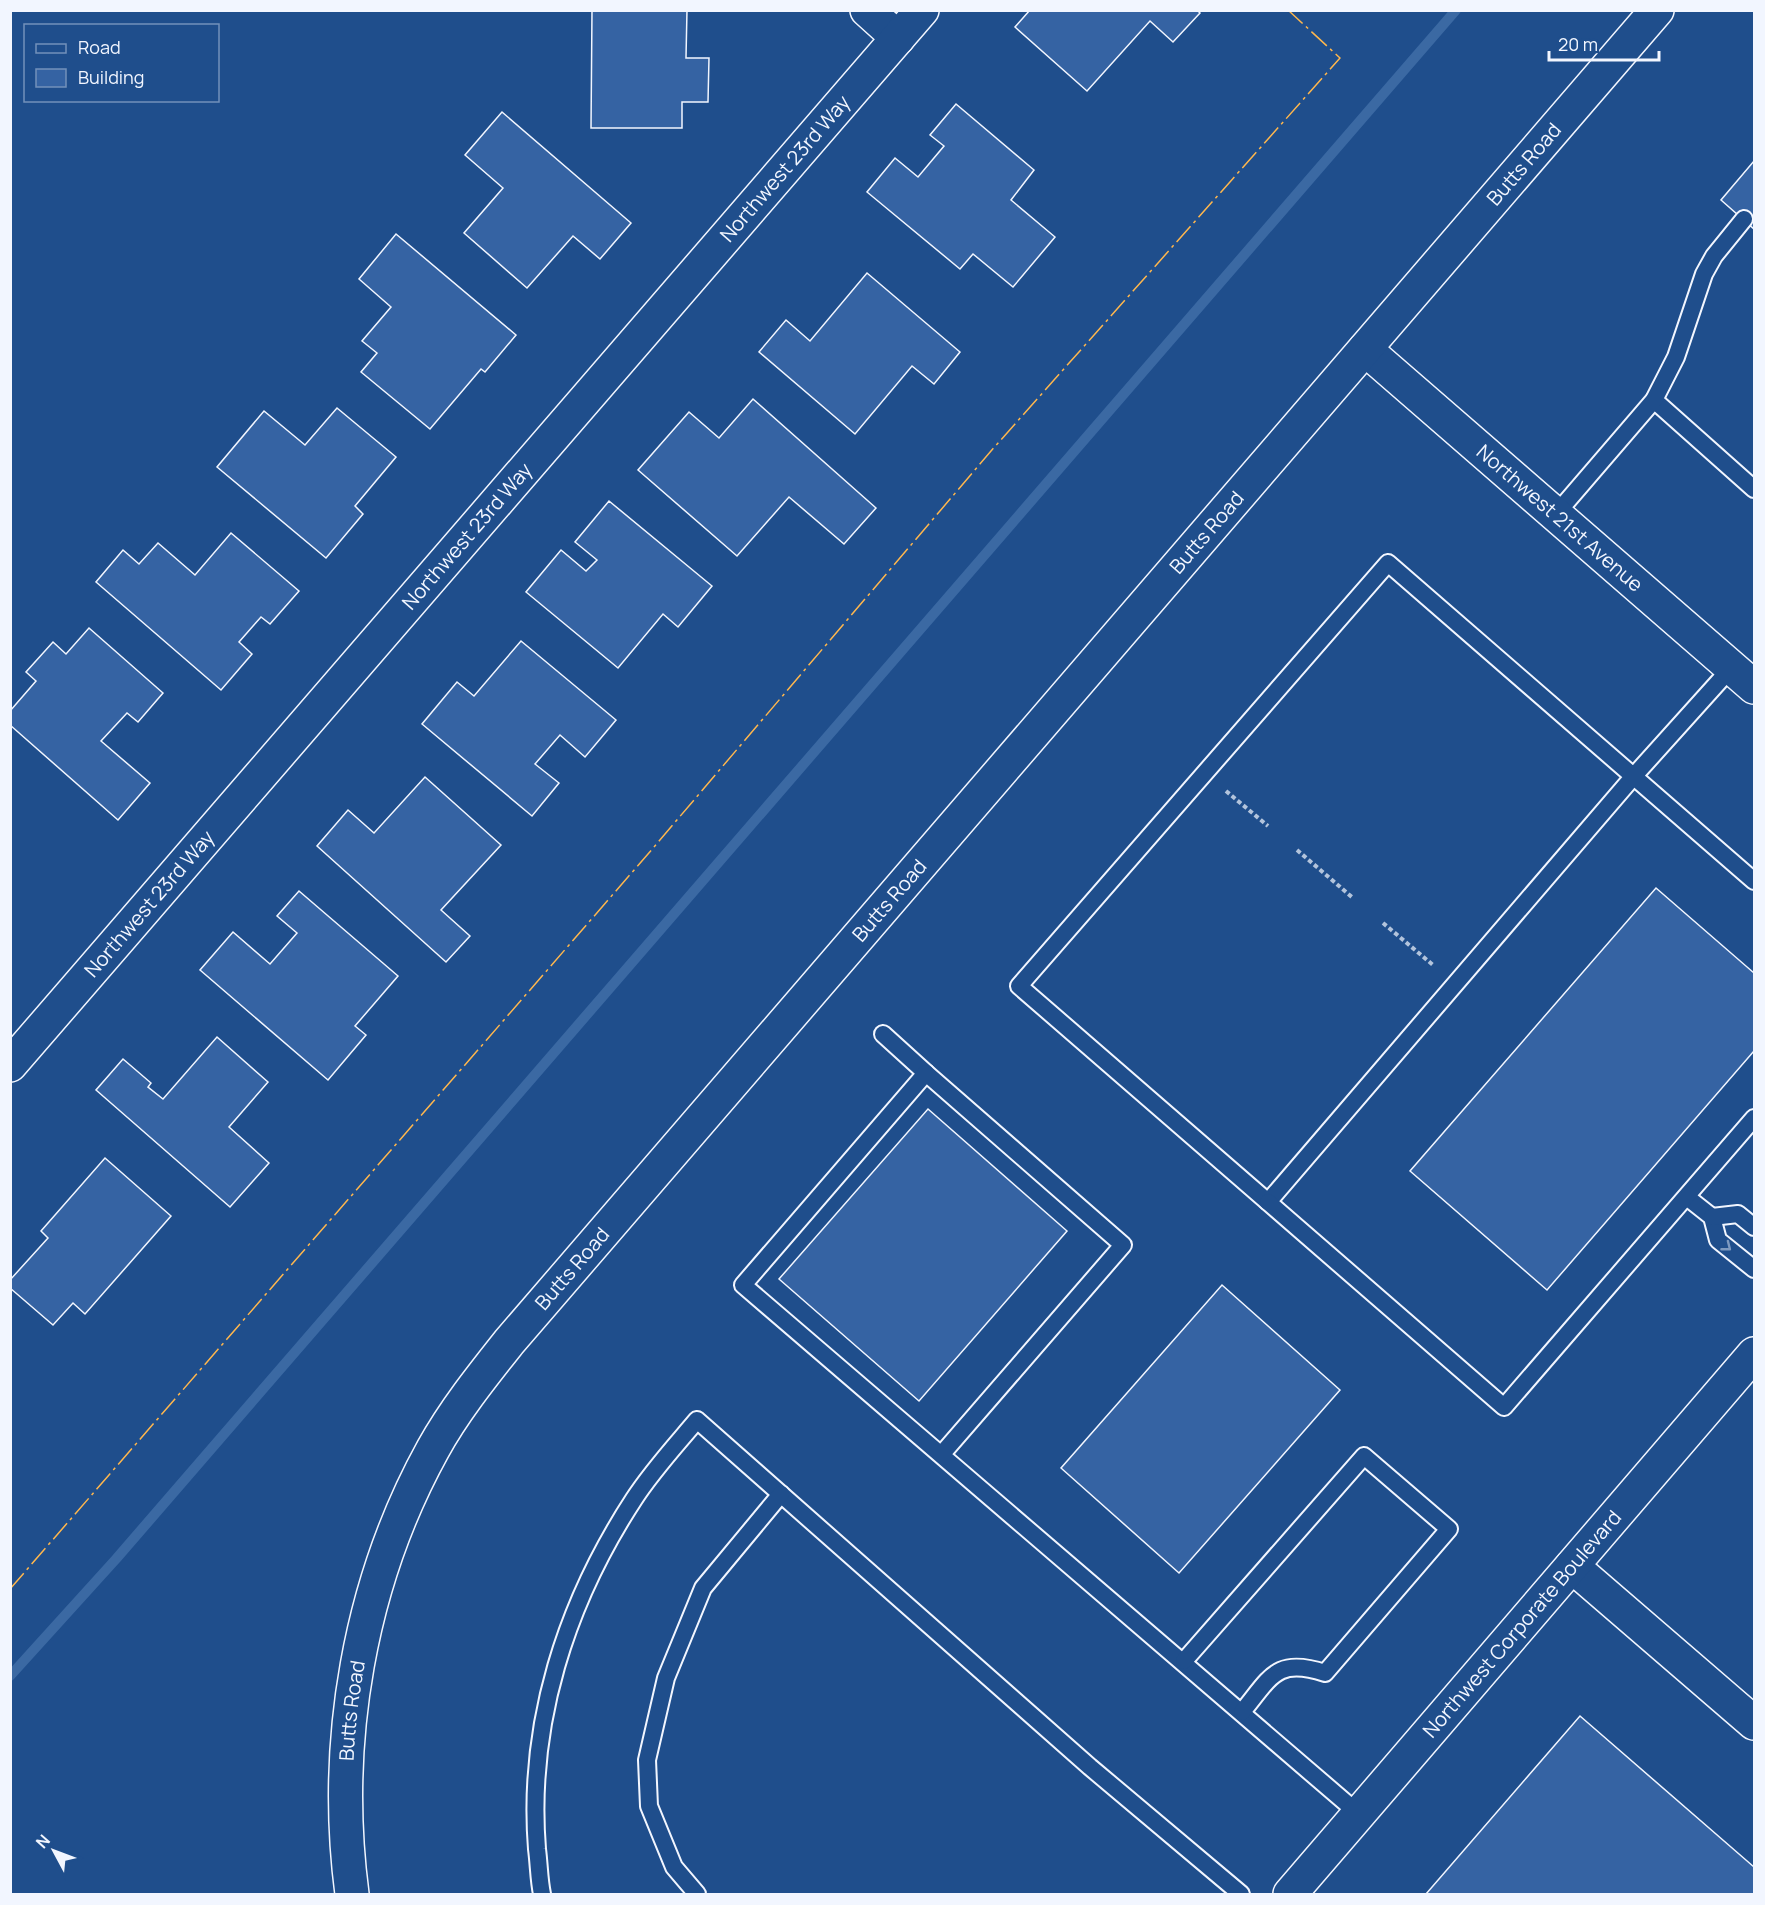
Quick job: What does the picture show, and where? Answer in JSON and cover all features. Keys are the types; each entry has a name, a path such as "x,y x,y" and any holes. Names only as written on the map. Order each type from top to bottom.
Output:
{"street":[{"path":"867,10 898,38"},
{"name":"Northwest 23rd Way","path":"10,1065 922,10"},
{"name":"Butts Road","path":"352,1894 346,1847 345,1767 357,1665 369,1614 399,1523 433,1449 453,1417 509,1342 1657,10"},
{"name":"Northwest 21st Avenue","path":"1365,349 1743,677"},
{"name":"Northwest Corporate Boulevard","path":"1290,1894 1755,1354"},
{"path":"1572,1566 1755,1724"}],"lane":[{"path":"1556,514 1654,400 1676,357 1704,274 1714,256 1744,219"},
{"path":"1654,400 1755,489"},
{"path":"1755,881 1388,562 1019,986 1504,1407 1688,1198 1755,1118"},
{"path":"1268,1203 1633,777 1743,677"},
{"path":"883,1034 1123,1245 941,1455"},
{"path":"926,1073 743,1285 1184,1661 1359,1814"},
{"path":"1688,1198 1712,1217 1718,1240 1755,1269"},
{"path":"1712,1217 1738,1214 1755,1227"},
{"path":"542,1894 534,1807 542,1724 556,1660 578,1605 609,1541 635,1497 697,1420 1081,1759 1241,1894"},
{"path":"1184,1661 1364,1456 1449,1529 1325,1674 1305,1666 1287,1667 1274,1674 1242,1712"},
{"path":"697,1894 674,1867 648,1806 647,1760 666,1678 703,1588 781,1494"}],"path":[{"path":"1219,784 1268,825"},
{"path":"1297,850 1353,898"},
{"path":"1383,923 1433,965"}],"building":[{"path":"592,10 687,10 686,58 709,58 708,102 682,102 682,128 591,128"},
{"path":"1030,10 1197,10 1200,13 1173,42 1150,21 1087,91 1015,27"},
{"path":"956,104 1034,170 1011,200 1055,237 1013,287 973,254 960,269 867,192 895,158 918,177 944,146 930,135"},
{"path":"502,112 631,223 600,259 573,236 527,288 464,233 503,188 465,155"},
{"path":"1754,161 1754,229 1721,200"},
{"path":"396,234 516,335 485,372 481,369 430,429 361,372 377,353 362,341 391,307 359,279"},
{"path":"867,273 960,352 934,384 912,366 855,434 759,352 786,320 810,341"},
{"path":"753,399 876,508 844,544 789,497 737,556 638,470 689,412 719,438"},
{"path":"337,408 396,457 355,506 363,514 326,558 217,467 264,411 305,445"},
{"path":"609,501 712,586 678,627 663,614 618,668 526,592 561,550 586,571 597,560 575,542"},
{"path":"231,533 299,591 270,624 261,617 239,642 252,654 221,690 96,582 123,550 139,564 158,543 195,575"},
{"path":"89,628 163,693 138,722 127,713 101,741 150,783 118,820 10,725 10,711 36,681 26,672 53,642 66,654"},
{"path":"521,641 616,720 585,757 560,735 535,764 559,783 532,816 422,724 457,682 474,696"},
{"path":"425,777 501,845 441,910 470,936 446,962 317,846 348,810 374,833"},
{"path":"1656,888 1754,973 1754,1051 1547,1290 1410,1171"},
{"path":"299,891 398,976 355,1026 366,1035 328,1080 200,970 233,932 270,964 297,933 277,916"},
{"path":"217,1037 268,1082 229,1127 269,1163 230,1207 96,1090 123,1059 151,1083 148,1087 163,1099"},
{"path":"928,1109 1067,1231 919,1401 779,1279"},
{"path":"105,1158 171,1216 85,1314 73,1303 53,1325 10,1288 10,1280 48,1238 41,1231"},
{"path":"1222,1285 1340,1390 1179,1573 1061,1468"},
{"path":"1580,1716 1754,1867 1754,1894 1426,1894"}],"waterway":[{"path":"10,1676 116,1559 1456,10"}],"power":[{"path":"10,1589 648,854 991,451 1340,58 1288,10"}]}
